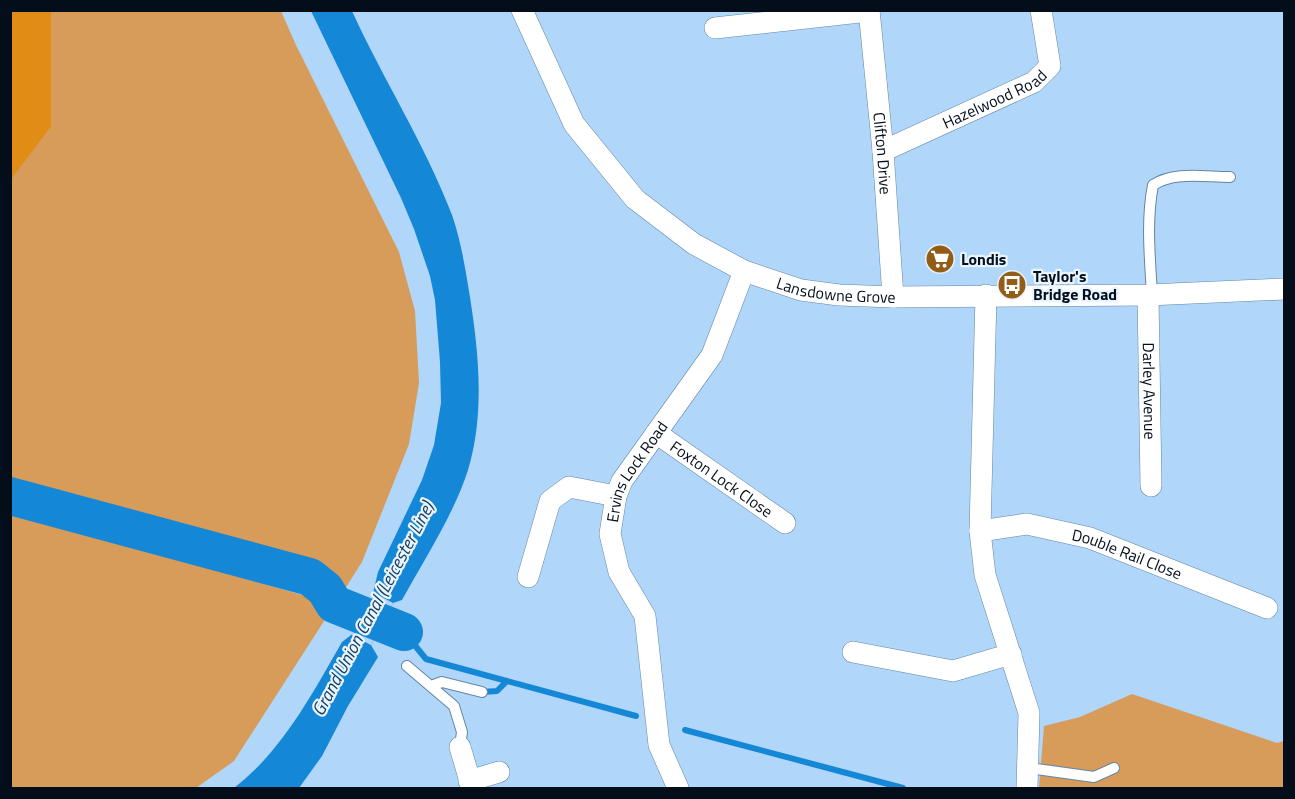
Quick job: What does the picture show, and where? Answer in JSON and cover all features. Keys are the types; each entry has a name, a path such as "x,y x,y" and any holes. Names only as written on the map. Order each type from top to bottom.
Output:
{"street":[{"name":"Lansdowne Grove","path":"522,10 574,124 635,199 694,244 744,271 801,290 893,297 1150,295 1284,289"},
{"name":"Hazelwood Road","path":"884,151 1034,82 1050,66 1041,10"},
{"name":"Clifton Drive","path":"869,11 884,151 893,297"},
{"path":"715,28 869,11"},
{"name":"Ervins Lock Road","path":"678,789 659,745 645,616 619,572 610,534 616,496 622,481 712,355 744,271"},
{"path":"986,295 980,531 985,575 1029,713 1028,778"},
{"name":"Darley Avenue","path":"1150,295 1151,486"},
{"name":"Foxton Lock Close","path":"656,433 785,523"},
{"path":"528,577 550,501 569,487 616,496"},
{"name":"Double Rail Close","path":"980,531 1028,524 1090,538 1267,608"},
{"path":"853,652 952,671 1011,654"},
{"path":"460,747 470,785 499,772"}],"lane":[{"path":"1150,295 1150,202 1153,185 1164,178 1230,177"},
{"path":"407,666 454,706 462,732 460,747"},
{"path":"431,686 442,682 482,692"},
{"path":"1028,778 1094,777 1114,768"}],"shaded area":[{"path":"11,10 51,11 51,127 11,179 10,80 12,60"},
{"path":"51,11 281,11 399,252 415,311 419,383 409,444 362,562 343,592 315,565 11,484 10,179 51,127"},
{"path":"11,512 313,598 326,618 234,761 196,788 11,788"},
{"path":"1132,694 1277,743 1284,741 1284,788 1039,788 1044,726 1080,717"}],"water":[{"name":"Grand Union Canal (Leicester Line)","path":"311,11 352,11 417,137 452,215 463,258 475,331 479,401 477,425 468,470 455,503 402,600 393,603 371,645 378,657 348,706 322,756 299,788 234,788 282,739 308,701 342,642 351,635 373,593 378,572 422,480 434,445 441,403 435,300 430,276 401,198"}],"pier":[{"path":"371,591 393,603 371,645 348,633"}],"waterway":[{"name":"Grand Union Canal (Leicester Line)","path":"10,496 310,577 325,589 334,604 404,632"},
{"path":"404,632 426,659 636,716"},
{"path":"482,692 497,691 507,681"},
{"path":"685,730 903,788"}],"place":[{"name":"Londis","path":"940,259"},
{"name":"Taylor's Bridge Road","path":"1012,285"}]}
